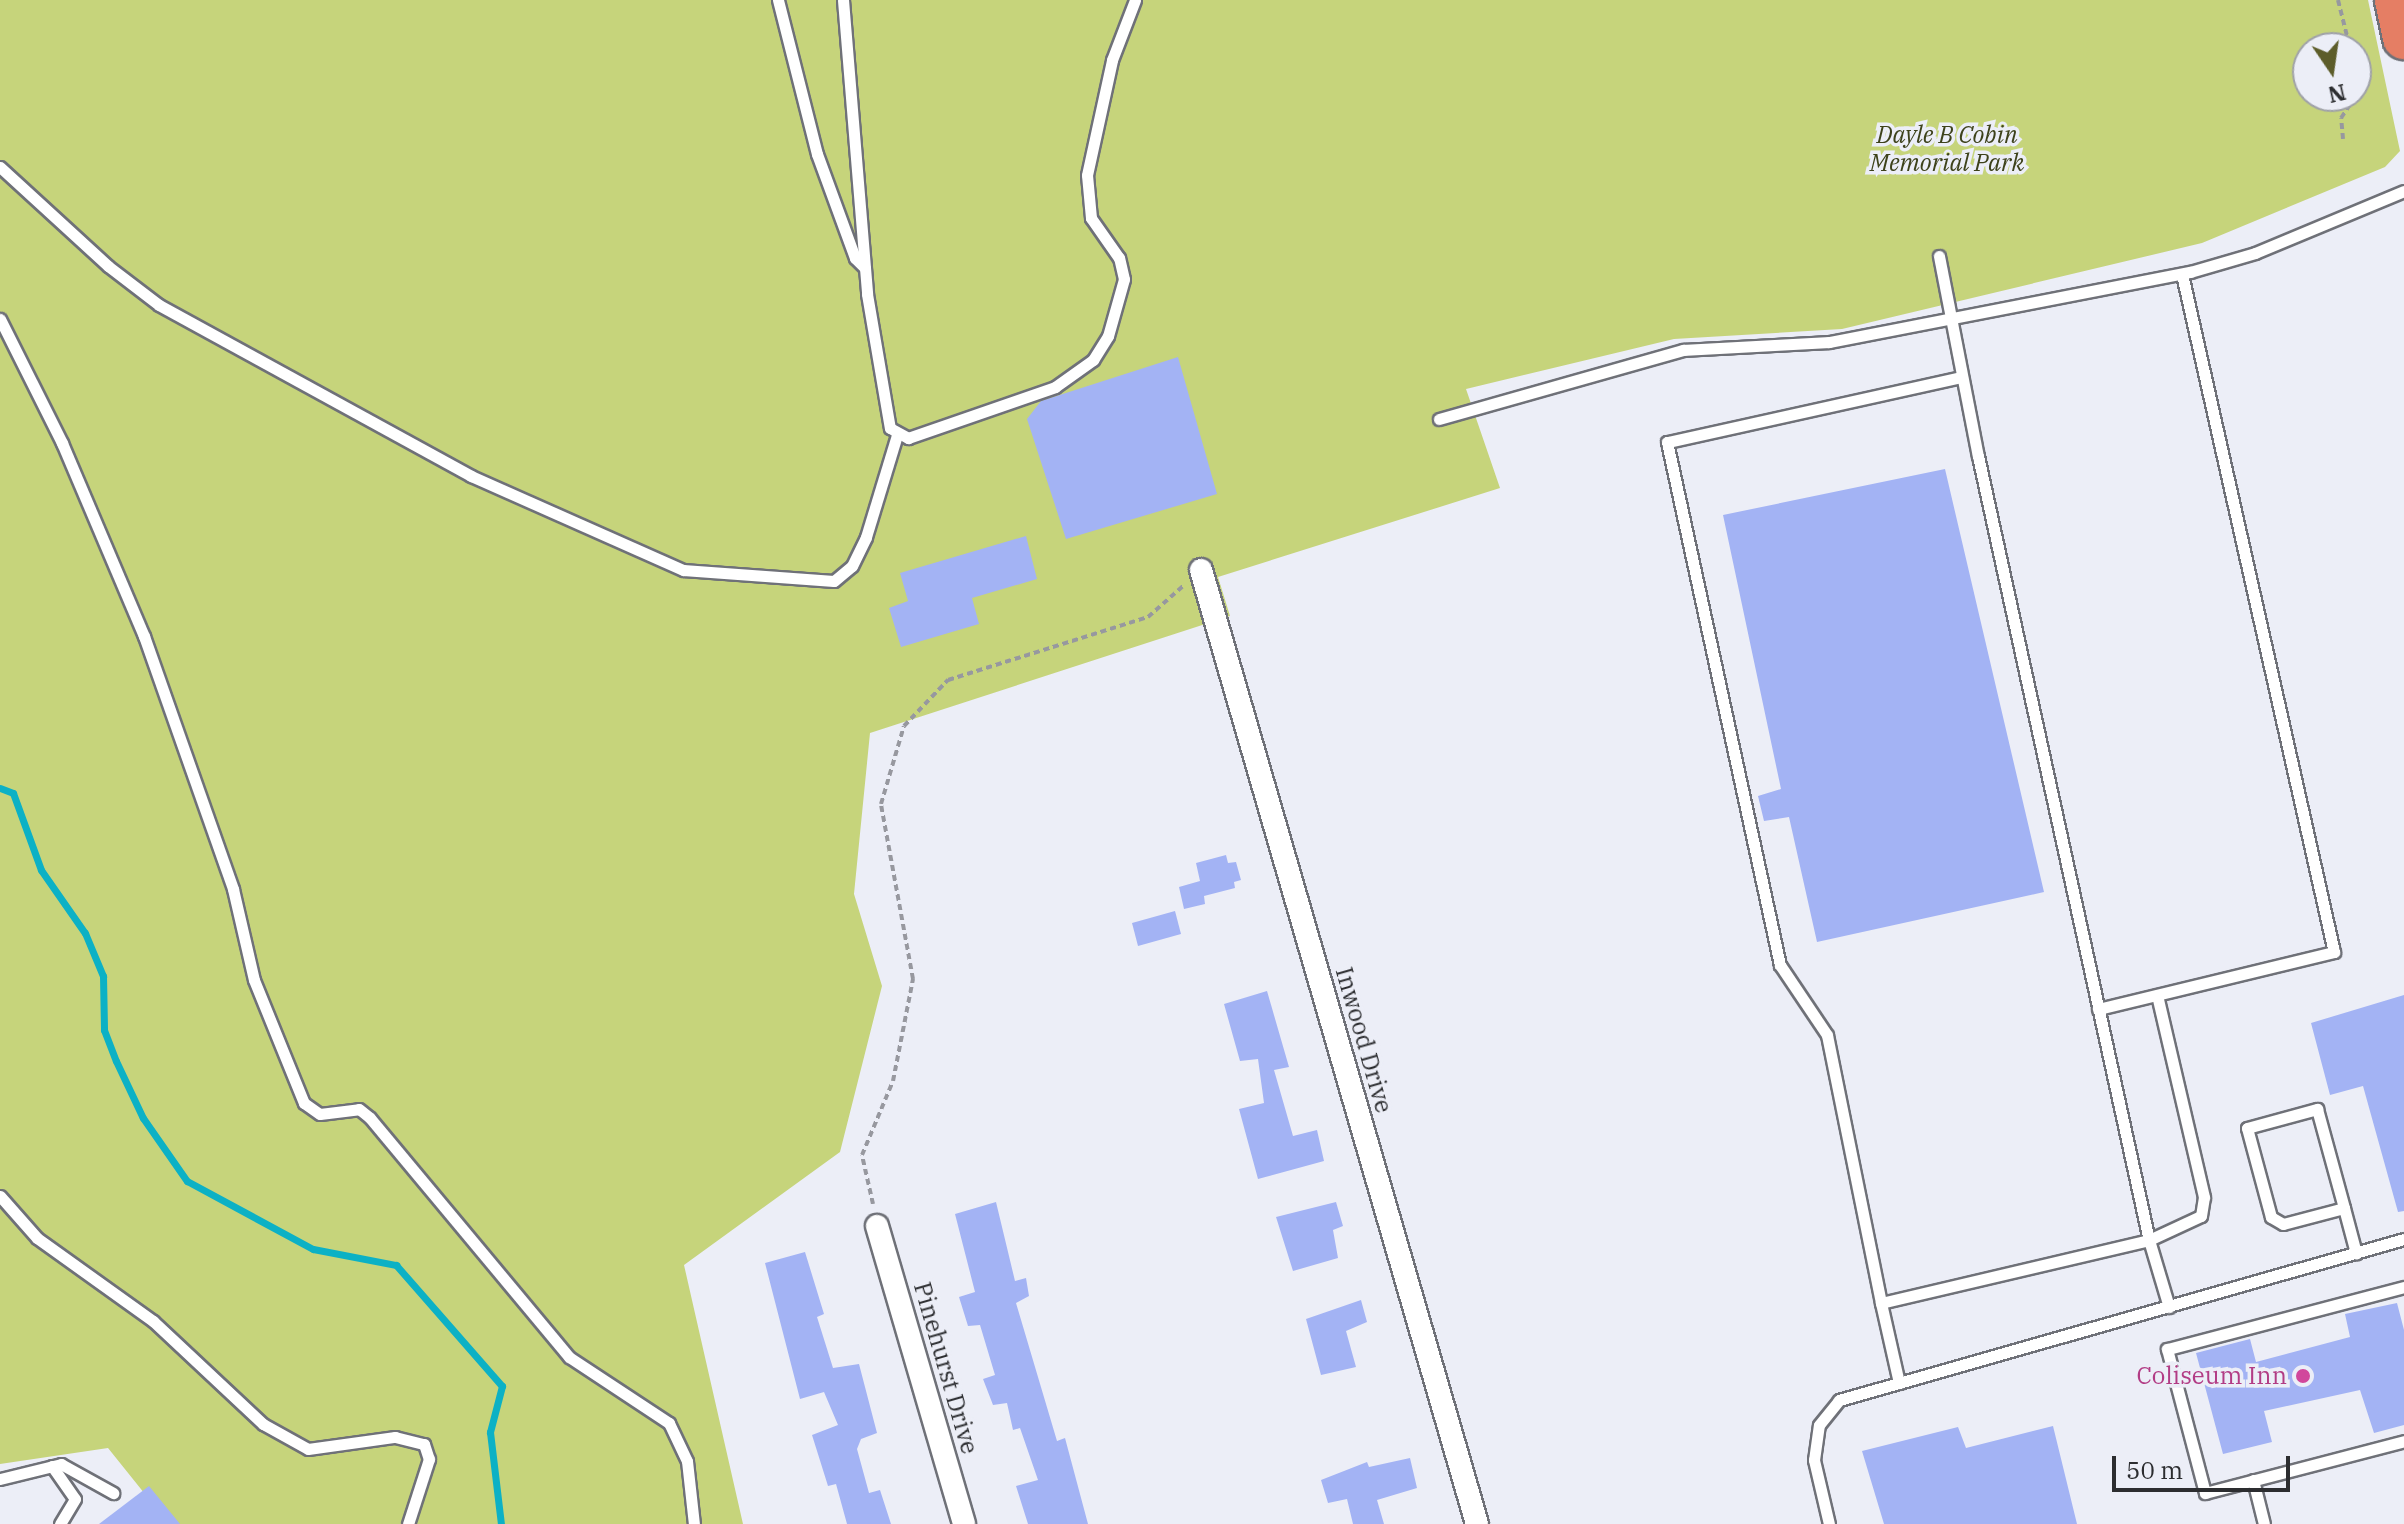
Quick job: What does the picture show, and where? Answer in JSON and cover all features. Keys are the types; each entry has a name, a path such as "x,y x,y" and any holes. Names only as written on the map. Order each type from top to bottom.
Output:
{"highway":[{"path":"2396,0 2404,38"}],"street":[{"name":"Inwood Drive","path":"1201,570 1477,1524"},
{"name":"Pinehurst Drive","path":"877,1226 964,1524"}],"lane":[{"path":"778,0 817,154 855,258 865,268"},
{"path":"843,0 865,268 882,390 890,428 897,435 908,438 936,431 1055,387 1086,367 1108,336 1124,279 1119,258 1091,218 1087,175 1112,60 1135,0"},
{"path":"0,167 108,266 199,329 471,476 683,570 834,581 852,566 866,537 897,435"},
{"path":"1439,419 1683,350 1829,342 2182,274 2255,253 2404,191"},
{"path":"1939,256 1948,317 2098,1009 2149,1240 2169,1307"},
{"path":"2098,1009 2334,952 2182,274"},
{"path":"0,319 62,443 144,636 233,889 254,980 304,1103 320,1114 359,1109 370,1118 569,1357 669,1423 687,1461 694,1524"},
{"path":"1899,1383 1827,1035 1780,965 1667,442 1961,377"},
{"path":"1881,1303 2149,1240 2201,1216 2204,1197 2157,995"},
{"path":"2344,1208 2283,1224 2271,1217 2247,1128 2317,1109 2344,1208 2356,1253"},
{"path":"0,1196 37,1238 153,1321 263,1424 308,1449 395,1437 424,1444 429,1459 408,1524"},
{"path":"1829,1524 1814,1460 1819,1425 1839,1400 2404,1239"},
{"path":"2404,1287 2167,1349 2205,1493 2404,1441"},
{"path":"0,1479 61,1464 113,1493"},
{"path":"52,1466 75,1499 60,1524"},
{"path":"2253,1480 2264,1524"}],"path":[{"path":"2338,0 2346,32"},
{"path":"2343,139 2341,118 2345,112"},
{"path":"877,1226 862,1155 893,1081 913,979 881,804 904,726 948,680 1148,617 1201,570"}],"green space":[{"name":"Dayle B Cobin Memorial Park","path":"0,0 2368,0 2400,151 2385,167 2202,243 1842,329 1674,339 1466,389 1500,488 1218,577 1230,616 870,733 854,894 882,986 840,1152 684,1265 743,1524 169,1524 108,1448 0,1464"}],"building":[{"path":"1178,357 1217,494 1066,539 1027,419 1041,401"},
{"path":"1945,469 2044,892 1817,942 1789,817 1764,821 1758,796 1781,789 1723,515"},
{"path":"1026,536 1037,579 972,598 979,624 901,647 889,608 908,601 900,573"},
{"path":"1226,855 1228,863 1236,862 1241,880 1234,882 1235,888 1204,896 1205,904 1184,909 1179,887 1200,881 1196,863"},
{"path":"1175,911 1181,934 1138,946 1132,923"},
{"path":"1267,991 1289,1067 1274,1070 1293,1136 1317,1130 1324,1161 1258,1179 1239,1109 1264,1103 1258,1059 1240,1061 1224,1004"},
{"path":"2404,995 2404,1211 2398,1212 2363,1086 2330,1095 2311,1023"},
{"path":"996,1202 1015,1281 1026,1278 1029,1296 1016,1303 1057,1441 1065,1438 1088,1524 1028,1524 1016,1486 1038,1480 1020,1428 1013,1430 1007,1403 993,1405 983,1379 995,1375 980,1325 968,1326 959,1297 975,1292 955,1214"},
{"path":"1336,1202 1343,1226 1333,1230 1338,1258 1293,1271 1276,1217"},
{"path":"805,1252 824,1314 817,1317 833,1368 859,1364 877,1433 861,1439 857,1449 869,1493 880,1490 891,1524 847,1524 836,1484 828,1486 812,1435 838,1425 824,1392 800,1399 765,1263"},
{"path":"1361,1300 1367,1322 1346,1331 1356,1367 1321,1375 1306,1319"},
{"name":"Coliseum Inn","path":"2397,1303 2404,1330 2404,1425 2374,1433 2360,1390 2264,1411 2272,1442 2223,1454 2196,1353 2250,1339 2256,1362 2350,1337 2345,1314"},
{"path":"2053,1426 2077,1524 1884,1524 1862,1451 1958,1427 1966,1448"},
{"path":"1410,1458 1417,1488 1377,1500 1384,1524 1353,1524 1347,1499 1328,1503 1321,1480 1367,1462 1369,1467"},
{"path":"149,1486 180,1524 99,1524"}],"waterway":[{"path":"0,788 13,793 41,870 85,933 103,976 104,1030 116,1061 143,1118 187,1181 313,1249 396,1265 502,1386 490,1432 501,1524"}],"place":[{"name":"Coliseum Inn","path":"2303,1376"}]}
